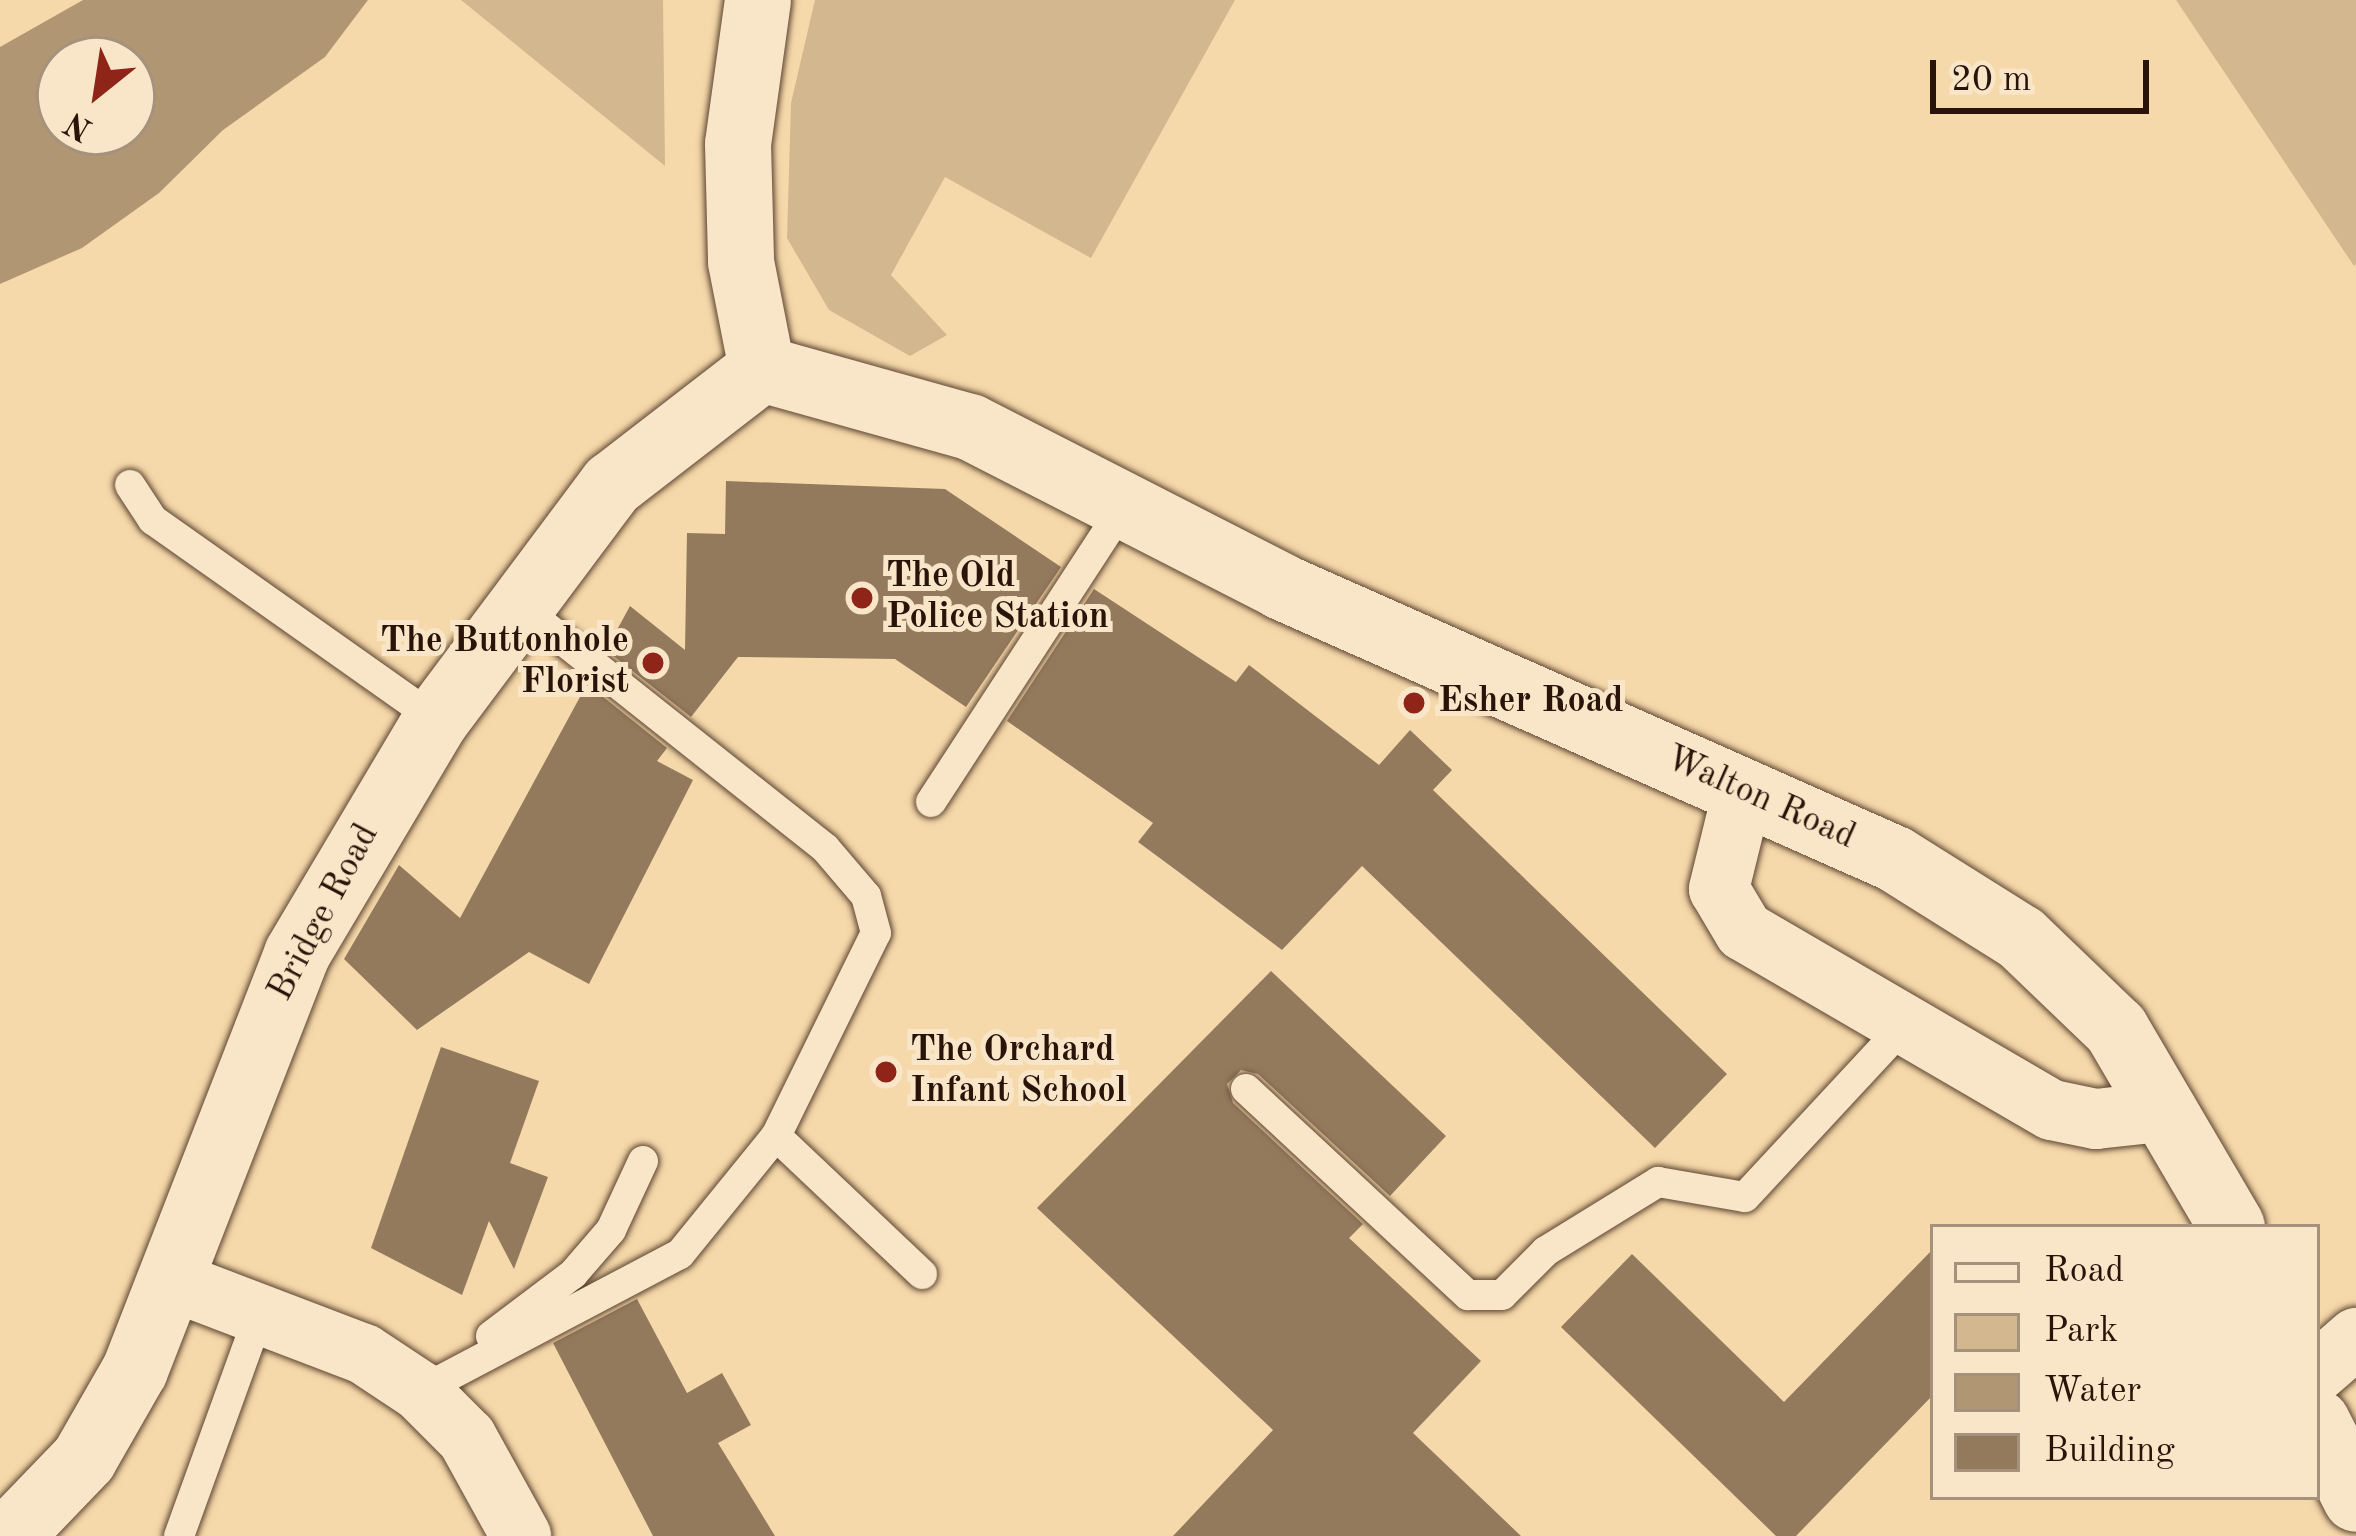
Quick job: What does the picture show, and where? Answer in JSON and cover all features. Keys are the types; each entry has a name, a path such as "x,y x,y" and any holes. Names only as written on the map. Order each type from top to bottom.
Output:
{"main road":[{"path":"758,0 738,144 741,262 762,369"},
{"name":"Walton Road","path":"762,369 970,427 1123,508 1895,859 2021,938 2116,1029 2230,1224"},
{"name":"Bridge Road","path":"10,1536 84,1459 175,1282 297,954 436,720 612,485 762,369"},
{"path":"2320,1428 2356,1499"}],"street":[{"path":"1743,791 1719,889 1744,931 2052,1111 2096,1119 2168,1111"},
{"path":"175,1282 364,1354 420,1391 467,1438 521,1536"},
{"path":"2320,1369 2356,1338"}],"lane":[{"path":"130,485 153,520 436,720"},
{"path":"931,802 1123,508"},
{"path":"420,1391 680,1254 776,1136 876,933 866,896 825,848 520,606"},
{"path":"1246,1089 1468,1295 1502,1295 1546,1250 1658,1182 1744,1197 1903,1027"},
{"path":"776,1136 922,1274"},
{"path":"420,1391 573,1274 610,1230 643,1161"},
{"path":"179,1536 260,1315"}],"green space":[{"path":"461,0 663,0 665,166"},
{"path":"815,0 1235,0 1091,258 945,177 891,275 947,335 910,356 829,310 787,238 791,103"},
{"path":"2176,0 2356,0 2354,266"}],"water":[{"path":"83,0 368,0 325,57 223,130 159,193 82,248 0,284 0,47"}],"building":[{"name":"The Old Police Station","path":"726,481 945,489 1061,567 966,707 895,659 738,657 691,717 606,650 630,606 685,650 687,533 725,534"},
{"path":"1094,589 1236,682 1249,665 1379,765 1410,730 1452,770 1433,790 1727,1074 1655,1148 1362,866 1282,950 1138,842 1153,823 1007,721"},
{"path":"587,684 667,748 657,761 693,780 589,984 529,952 417,1030 344,959 399,865 460,918"},
{"path":"1271,971 1446,1136 1390,1196 1258,1074 1241,1070 1227,1084 1233,1103 1363,1224 1349,1238 1481,1361 1413,1433 1521,1536 1173,1536 1273,1430 1037,1208"},
{"path":"441,1047 539,1081 510,1163 548,1177 514,1269 489,1221 462,1295 371,1248"},
{"path":"1930,1252 1930,1398 1796,1536 1776,1536 1561,1327 1632,1254 1784,1402"},
{"path":"637,1299 687,1393 722,1373 751,1425 718,1443 775,1536 653,1536 553,1343"}],"place":[{"name":"The Old Police Station","path":"862,598"},
{"name":"The Buttonhole Florist","path":"653,663"},
{"name":"Esher Road","path":"1414,703"},
{"name":"The Orchard Infant School","path":"886,1072"}]}
